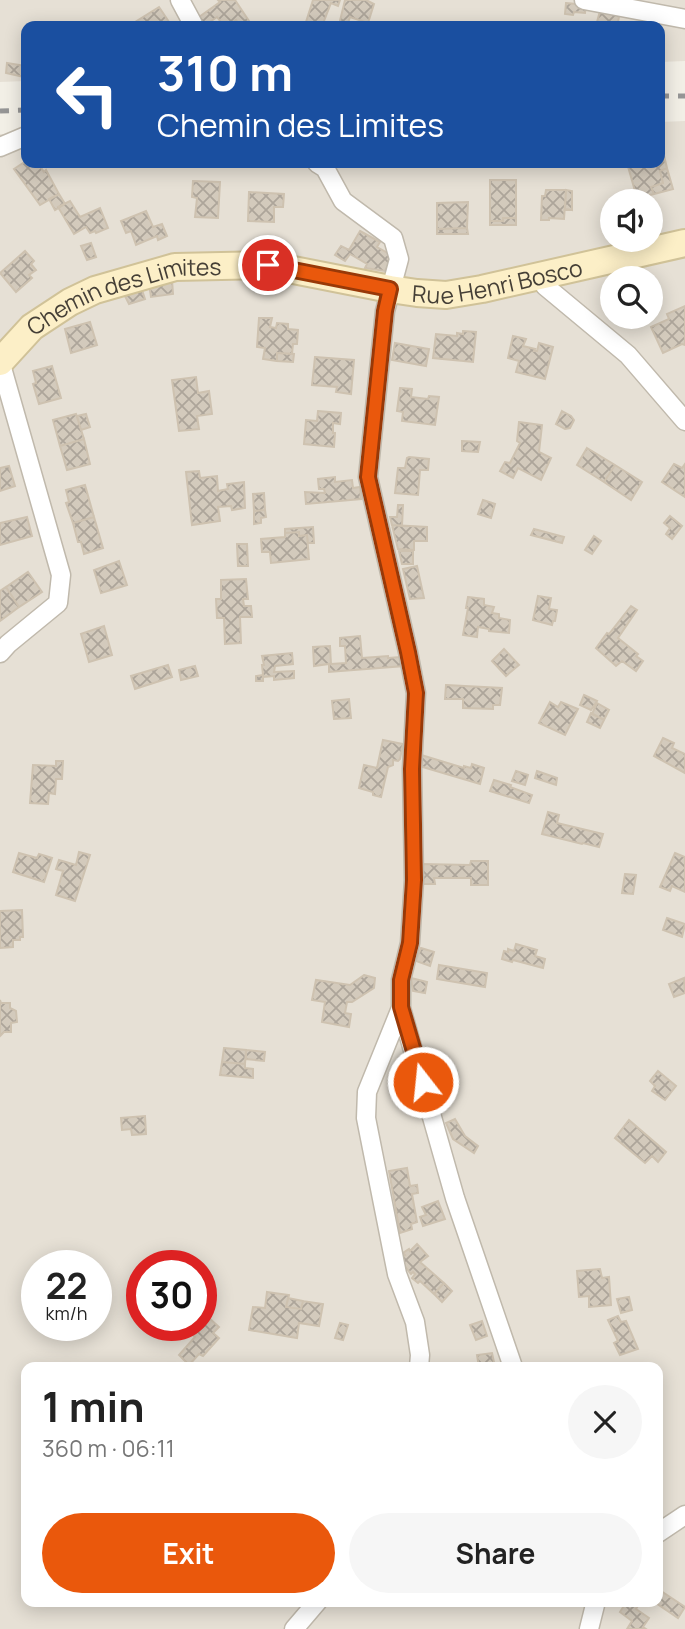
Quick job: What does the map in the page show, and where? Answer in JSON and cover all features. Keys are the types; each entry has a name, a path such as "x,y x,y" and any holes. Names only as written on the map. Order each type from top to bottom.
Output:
{"street":[{"path":"180,0 191,21"},
{"path":"584,0 685,19"},
{"path":"0,147 21,138"},
{"path":"324,168 343,201 393,238 399,259 385,311 368,477 416,693 412,769 414,880 410,943 401,980 401,1007 455,1198 511,1362"},
{"name":"Rue Henri Bosco","path":"390,289 446,295 685,243"},
{"name":"Chemin des Limites","path":"0,361 32,327 70,302 95,289 175,267 268,265 390,289"},
{"path":"540,276 545,286 628,355 685,421"},
{"path":"0,361 61,575 58,603 0,653"},
{"path":"401,1007 367,1092 366,1118 397,1274 415,1322 420,1362"},
{"path":"663,1530 685,1515"},
{"path":"294,1629 313,1607"},
{"path":"589,1629 594,1607"}],"shaded area":[{"path":"0,0 685,0 685,61 665,62 665,21 21,21 21,81 0,82"},
{"path":"685,121 685,1629 0,1629 0,134 21,134 21,168 665,168 665,122"}],"building":[{"path":"218,0 235,0 249,21 220,21 217,17 211,21 201,21 199,17 220,2"},
{"path":"313,0 340,0 338,6 331,3 324,21 306,21"},
{"path":"345,0 366,0 374,4 369,21 350,17 349,21 340,21"},
{"path":"566,3 586,5 585,13 565,14"},
{"path":"159,7 168,21 137,21"},
{"path":"601,7 620,11 618,21 597,21"},
{"path":"7,63 21,65 21,76 6,73"},
{"path":"665,160 667,168 660,171 663,183 651,187 652,189 634,189 628,168 665,168"},
{"path":"21,164 21,168 41,168 44,172 46,170 59,194 40,205 14,169"},
{"path":"667,168 673,189 663,192 663,189 652,189 651,187 663,183 660,171"},
{"path":"490,180 516,180 516,218 490,221"},
{"path":"193,181 220,182 218,218 195,217 197,198 192,197"},
{"path":"546,190 566,190 564,219 541,220 542,196 545,196"},
{"path":"566,190 572,191 572,210 565,209"},
{"path":"249,192 284,194 283,207 274,207 274,222 248,221"},
{"path":"59,194 65,204 55,210 49,199"},
{"path":"70,201 80,217 100,208 108,228 90,233 86,227 74,234 58,207"},
{"path":"468,202 467,228 437,229 437,203"},
{"path":"146,211 153,227 162,224 167,236 158,240 157,236 136,245 131,231 126,233 121,221"},
{"path":"503,218 516,218 516,225 490,225 490,221 503,221"},
{"path":"467,228 468,234 437,234 437,229"},
{"path":"360,231 380,242 377,247 386,252 391,247 394,254 385,271 365,268 367,264 350,254 345,261 335,255 341,246 349,250"},
{"path":"91,243 96,257 87,260 81,246"},
{"path":"25,251 34,261 31,264 36,270 29,275 32,278 16,292 0,273"},
{"path":"172,280 173,294 151,297 149,284"},
{"path":"142,290 145,299 129,304 125,296"},
{"path":"685,306 685,345 663,353 652,329 663,329 663,322 669,319 667,314"},
{"path":"259,318 272,318 270,327 276,328 277,323 288,324 288,329 298,330 297,344 293,344 292,354 277,353 277,361 263,359 265,348 257,347"},
{"path":"90,322 97,345 71,353 65,329"},
{"path":"463,331 476,332 473,362 433,358 436,334 457,336 457,333 463,334"},
{"path":"513,336 526,339 523,346 535,349 534,351 537,351 539,343 553,347 545,379 516,372 519,361 508,358"},
{"path":"395,343 429,349 426,366 392,360"},
{"path":"277,353 294,354 293,362 277,361"},
{"path":"315,357 354,360 351,394 336,392 337,387 312,385"},
{"path":"52,366 61,398 39,404 33,384 36,383 33,371"},
{"path":"196,377 198,393 209,391 212,414 197,416 199,429 179,431 172,380"},
{"path":"400,388 412,389 411,397 439,397 435,425 402,421 403,412 397,411"},
{"path":"318,411 341,413 340,424 333,423 334,447 304,444 306,420 317,421"},
{"path":"562,411 574,420 570,428 565,429 556,424"},
{"path":"76,414 84,439 60,446 53,420"},
{"path":"86,414 90,427 81,430 77,416"},
{"path":"519,422 542,425 539,452 551,458 541,480 518,468 513,478 500,471 505,462 510,463 520,443 517,441"},
{"path":"84,439 90,464 67,470 60,446"},
{"path":"462,441 480,442 478,452 462,451"},
{"path":"587,448 615,465 604,482 577,465"},
{"path":"409,457 429,459 428,470 420,470 418,495 395,493 398,468 405,468"},
{"path":"674,464 682,468 685,464 685,497 662,482"},
{"path":"615,465 642,482 631,500 604,482"},
{"path":"9,466 15,486 0,491 0,468"},
{"path":"199,471 200,478 217,476 218,491 228,489 227,484 244,482 245,508 232,510 231,506 218,507 220,521 192,525 186,472"},
{"path":"335,477 335,482 352,480 353,488 360,487 361,499 306,504 305,492 325,493 324,489 319,489 318,479"},
{"path":"85,485 94,517 73,523 66,503 69,502 66,490"},
{"path":"264,493 265,510 254,511 253,494"},
{"path":"483,500 495,504 491,518 478,514"},
{"path":"398,505 403,505 402,526 392,525 390,517 397,517"},
{"path":"265,510 266,517 261,518 261,523 254,524 254,511"},
{"path":"670,516 682,526 672,539 666,534 670,528 664,523"},
{"path":"27,517 32,536 0,545 0,523"},
{"path":"94,517 103,548 84,554 73,523"},
{"path":"392,525 427,527 427,541 414,541 414,550 398,549"},
{"path":"313,527 314,543 308,543 307,535 299,536 299,532 285,533 285,529"},
{"path":"534,529 564,537 562,543 531,535"},
{"path":"299,532 299,536 307,535 309,559 271,563 270,552 262,552 261,539 285,537 285,533"},
{"path":"594,536 601,541 592,554 585,550"},
{"path":"237,544 247,544 248,566 238,566"},
{"path":"399,551 413,551 413,564 402,564"},
{"path":"119,561 127,585 101,593 94,570"},
{"path":"417,566 424,598 410,599 403,569"},
{"path":"28,572 42,592 19,607 6,587"},
{"path":"246,579 248,599 243,599 244,606 251,606 252,617 240,617 241,643 225,644 224,618 217,618 216,599 221,599 221,580"},
{"path":"6,587 19,607 0,621 0,591"},
{"path":"538,596 551,598 549,609 557,610 552,625 533,620"},
{"path":"468,597 484,599 484,605 494,607 492,613 499,614 499,618 510,620 509,633 478,627 477,637 463,635"},
{"path":"631,606 637,610 618,638 643,661 636,671 622,661 616,666 596,648"},
{"path":"104,626 112,655 89,662 81,634"},
{"path":"360,636 362,658 400,657 404,666 329,672 329,664 314,666 313,647 330,646 331,664 346,663 345,646 340,646 340,638"},
{"path":"504,649 519,665 506,676 492,661"},
{"path":"292,653 293,664 275,666 274,672 294,671 294,678 274,680 274,676 256,681 256,676 263,675 262,656"},
{"path":"168,665 172,677 135,689 131,676"},
{"path":"195,666 198,676 181,680 179,670"},
{"path":"446,685 502,688 500,705 493,705 493,709 463,708 463,699 445,699"},
{"path":"584,695 597,701 591,710 580,705"},
{"path":"349,699 351,718 334,719 332,701"},
{"path":"550,702 558,707 561,702 578,709 565,735 539,723"},
{"path":"597,703 609,710 604,720 592,714"},
{"path":"591,713 604,720 600,728 587,722"},
{"path":"663,738 674,743 672,748 685,754 685,773 654,756"},
{"path":"383,740 403,744 400,759 393,760 393,765 388,767 381,797 359,788 364,765 377,768"},
{"path":"418,754 464,768 471,768 472,764 484,768 480,784 416,765"},
{"path":"56,761 63,761 62,779 56,779 55,794 49,793 48,804 30,803 33,765 56,766"},
{"path":"516,771 528,775 525,785 512,781"},
{"path":"537,771 557,778 556,785 535,778"},
{"path":"494,780 532,795 529,803 490,791"},
{"path":"548,812 559,815 557,823 603,834 599,847 542,834"},
{"path":"79,852 90,855 75,901 56,895 63,871 56,869 59,860 76,865"},
{"path":"19,853 37,858 39,854 52,858 44,882 13,872"},
{"path":"675,853 685,857 685,892 672,886 670,891 660,887"},
{"path":"471,861 488,861 488,885 471,885 471,878 434,878 435,884 421,884 422,864 470,865"},
{"path":"625,874 636,875 633,894 622,893"},
{"path":"22,910 23,937 13,940 13,947 0,948 0,911"},
{"path":"667,918 685,924 682,937 663,930"},
{"path":"516,944 537,950 535,956 545,959 543,968 502,959 504,951 514,951"},
{"path":"421,948 434,952 430,966 416,961"},
{"path":"439,965 487,973 485,987 437,979"},
{"path":"364,975 375,978 374,988 352,1002 347,1002 345,1013 351,1014 349,1027 322,1022 325,1002 312,1000 316,980 350,985"},
{"path":"411,978 427,982 425,993 413,991"},
{"path":"684,978 685,993 674,997 669,984"},
{"path":"0,1000 1,1003 10,1003 10,1008 16,1011 17,1022 11,1023 11,1032 4,1032 0,1036"},
{"path":"224,1048 246,1050 245,1064 222,1062"},
{"path":"246,1050 265,1052 264,1061 246,1059"},
{"path":"222,1062 245,1064 245,1068 253,1069 253,1078 220,1075"},
{"path":"658,1071 676,1086 665,1100 652,1091 655,1086 650,1081"},
{"path":"145,1116 146,1134 132,1135 131,1129 122,1130 121,1118"},
{"path":"455,1119 465,1136 478,1146 474,1153 453,1139 446,1123"},
{"path":"629,1120 666,1152 658,1162 652,1156 645,1163 615,1138"},
{"path":"407,1168 410,1186 417,1185 418,1193 412,1194 417,1222 411,1224 412,1229 400,1233 389,1171"},
{"path":"438,1201 445,1219 423,1226 420,1217 426,1215 422,1207"},
{"path":"417,1244 428,1256 420,1262 444,1283 434,1294 420,1281 418,1283 412,1278 415,1274 411,1274 399,1259"},
{"path":"600,1269 602,1278 609,1277 611,1305 589,1307 589,1296 579,1297 577,1271"},
{"path":"444,1283 452,1291 442,1302 434,1294"},
{"path":"267,1292 289,1295 286,1307 301,1309 303,1301 323,1304 319,1326 299,1323 297,1338 249,1330 253,1307 265,1308"},
{"path":"629,1297 632,1310 621,1313 617,1299"},
{"path":"288,1298 303,1301 301,1309 286,1307"},
{"path":"618,1316 621,1322 626,1321 638,1349 620,1355 614,1343 618,1341 608,1320"},
{"path":"482,1321 487,1336 476,1340 470,1325"},
{"path":"340,1323 348,1325 343,1340 335,1338"},
{"path":"191,1341 216,1341 203,1356 199,1354 192,1362 186,1362 179,1355"},
{"path":"492,1353 494,1362 478,1362 477,1355"},
{"path":"663,1592 685,1607 678,1618 662,1607"},
{"path":"623,1607 637,1607 636,1609 649,1618 643,1627 646,1629 627,1629 632,1621 620,1612"}],"railway":[{"path":"665,96 685,96"},
{"path":"0,111 21,110"}],"route":[{"path":"268,265 390,289 385,311 368,477 416,693 412,769 414,880 410,943 401,980 401,1007 423,1082"}]}
